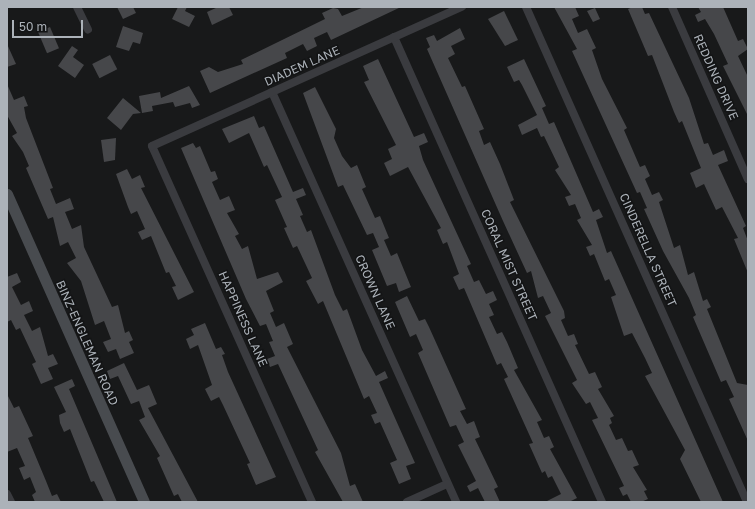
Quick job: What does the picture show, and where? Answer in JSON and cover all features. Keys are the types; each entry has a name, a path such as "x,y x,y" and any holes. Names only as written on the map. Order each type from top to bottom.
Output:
{"street":[{"path":"77,7 88,30"},
{"name":"DIADEM LANE","path":"152,146 462,7"},
{"name":"CINDERELLA STREET","path":"526,7 747,502"},
{"name":"REDDING DRIVE","path":"672,7 748,179"},
{"name":"CORAL MIST STREET","path":"394,37 602,502"},
{"name":"CROWN LANE","path":"272,92 456,502"},
{"name":"HAPPINESS LANE","path":"152,146 312,502"},
{"name":"BINZ-ENGLEMAN ROAD","path":"8,197 144,502"},
{"path":"407,502 447,484"},
{"path":"7,494 11,502"}],"building":[{"path":"117,7 133,7 136,13 123,19"},
{"path":"178,7 187,7 185,11 195,16 189,27 172,19"},
{"path":"218,7 229,7 233,15 212,25 207,12"},
{"path":"364,7 401,7 331,40 327,32 314,38 317,46 307,51 303,44 285,53 287,58 210,93 200,71 209,67 218,72 243,64 241,60 325,19 322,13 333,8 338,9 342,16"},
{"path":"554,7 575,7 579,16 572,19 578,33 587,29 596,48 592,50 602,79 627,128 624,130 640,167 645,165 650,176 645,179 652,195 659,192 663,200 659,202 674,248 680,245 688,275 694,272 703,301 707,299 711,307 707,309 737,383 748,385 748,441 729,399 734,397 726,380 721,382 693,317 696,315 689,298 663,251 644,209 647,208 640,192 637,193 572,51 577,49"},
{"path":"633,7 642,7 645,14 649,13 689,98 704,144 708,143 713,155 724,150 728,161 718,165 746,226 743,228 748,241 748,273 734,239 738,238 722,207 716,210 704,184 696,188 690,173 701,168 682,121 679,123 674,112 652,55 648,56 628,9"},
{"path":"698,7 723,7 738,41 743,39 748,49 738,56 748,77 748,116 723,66 728,64 714,34 705,19 698,22 695,15 701,12"},
{"path":"595,8 600,19 593,22 587,11"},
{"path":"504,11 518,40 505,46 488,19"},
{"path":"123,26 143,33 140,44 133,42 129,51 116,47"},
{"path":"50,27 59,48 47,53 38,32"},
{"path":"460,28 465,39 451,46 455,54 448,58 462,87 465,86 484,129 479,131 484,145 490,142 514,200 510,202 564,311 565,318 561,320 568,336 574,334 578,344 575,345 589,374 595,372 602,387 598,389 614,416 610,418 612,423 609,425 616,440 622,438 628,451 632,450 639,465 633,467 647,490 644,491 648,499 641,502 631,502 627,494 623,496 619,488 624,486 592,420 598,418 590,402 586,404 572,383 577,380 545,316 551,313 543,296 538,298 531,271 527,273 427,49 430,47 426,38 434,35 437,41"},
{"path":"7,44 16,64 7,67"},
{"path":"72,46 78,50 73,57 84,65 75,78 58,66"},
{"path":"110,55 117,69 99,78 92,64"},
{"path":"378,59 414,137 424,133 428,142 419,146 423,160 471,264 467,266 474,282 479,280 486,294 493,291 497,300 489,304 494,315 489,317 497,334 502,332 507,342 518,368 514,370 542,420 537,422 544,438 549,436 554,447 550,449 577,498 569,502 545,502 561,494 552,476 548,478 545,471 542,473 529,444 533,443 504,379 508,377 501,363 497,365 464,288 459,290 453,277 459,274 447,242 443,244 437,230 441,228 408,167 390,176 384,163 392,159 388,149 396,145 364,82 369,80 363,66"},
{"path":"524,59 546,106 542,108 549,124 554,122 593,212 599,209 603,217 596,220 607,253 611,251 723,502 701,502 680,459 685,450 645,376 652,373 632,333 624,336 611,297 616,295 609,279 605,281 594,254 590,256 586,247 592,245 577,220 581,218 575,204 569,206 565,197 571,195 555,170 559,167 544,136 541,137 537,128 522,135 518,125 537,115 519,80 514,82 507,67"},
{"path":"7,84 14,100 24,96 28,106 24,107 26,118 53,188 50,189 56,204 70,198 74,209 65,212 72,229 81,225 84,247 112,307 118,305 125,333 129,331 133,340 129,342 134,353 120,359 116,349 108,352 103,342 111,339 104,321 95,325 81,281 67,263 76,258 68,242 60,246 53,217 48,219 26,168 29,166 23,152 12,136 17,133 7,115"},
{"path":"189,86 200,105 192,108 190,103 175,107 173,102 152,106 153,111 142,113 139,96 160,92 161,98"},
{"path":"315,87 336,129 334,138 342,156 351,168 357,165 366,187 362,189 375,218 380,216 389,238 384,240 391,256 397,253 411,287 399,292 396,283 387,286 372,250 379,247 373,233 367,235 343,185 338,187 303,93"},
{"path":"123,98 141,113 133,114 121,130 107,118"},
{"path":"254,116 259,128 264,126 293,192 303,188 306,195 296,199 303,215 300,216 307,232 311,230 335,295 343,311 347,309 362,350 376,376 385,371 388,378 379,382 415,463 406,466 411,479 399,484 390,463 397,460 380,422 375,424 371,415 377,413 369,396 364,399 323,301 318,304 306,281 312,278 297,246 293,248 284,228 287,227 275,200 282,197 267,165 264,167 249,133 229,143 222,129"},
{"path":"116,138 115,160 104,162 101,140"},
{"path":"193,143 196,148 200,146 211,172 215,171 218,179 212,182 220,200 229,196 235,210 227,213 239,234 235,236 242,249 248,246 257,279 278,272 283,282 266,291 274,311 270,313 276,327 284,323 293,344 287,347 341,453 350,486 355,484 363,502 343,502 315,452 318,450 278,364 270,367 267,359 275,356 269,342 273,341 266,324 260,326 246,299 181,148"},
{"path":"127,169 132,179 140,175 145,187 141,188 194,292 178,300 172,287 176,286 169,272 166,273 151,236 142,240 138,232 145,229 137,211 131,214 128,207 116,174"},
{"path":"17,273 21,282 12,287 21,305 29,301 33,311 24,315 32,331 40,327 48,356 53,354 58,364 48,368 53,379 41,384 32,364 36,362 20,328 16,330 11,320 7,322 7,277"},
{"path":"407,296 419,321 425,319 429,327 466,409 460,411 467,424 474,421 480,437 475,439 498,487 494,489 500,502 485,502 478,488 470,492 467,486 476,481 458,445 464,442 456,425 450,427 418,353 423,350 416,334 410,337 395,302"},
{"path":"205,323 216,349 221,347 225,354 222,355 228,372 276,477 256,485 247,464 250,463 219,397 211,401 205,389 212,385 198,345 190,349 186,339 194,335 191,329"},
{"path":"124,363 137,390 149,385 157,404 148,408 198,502 182,502 178,494 174,496 157,458 160,456 139,420 145,417 139,401 131,404 118,376 110,379 107,371"},
{"path":"72,379 75,386 69,389 117,502 104,502 94,481 91,482 70,429 64,432 60,423 59,415 66,412 54,387"},
{"path":"7,394 14,408 19,406 33,436 28,438 52,496 57,494 61,502 35,502 32,495 36,492 30,477 24,480 19,468 25,466 17,448 7,452"}]}
